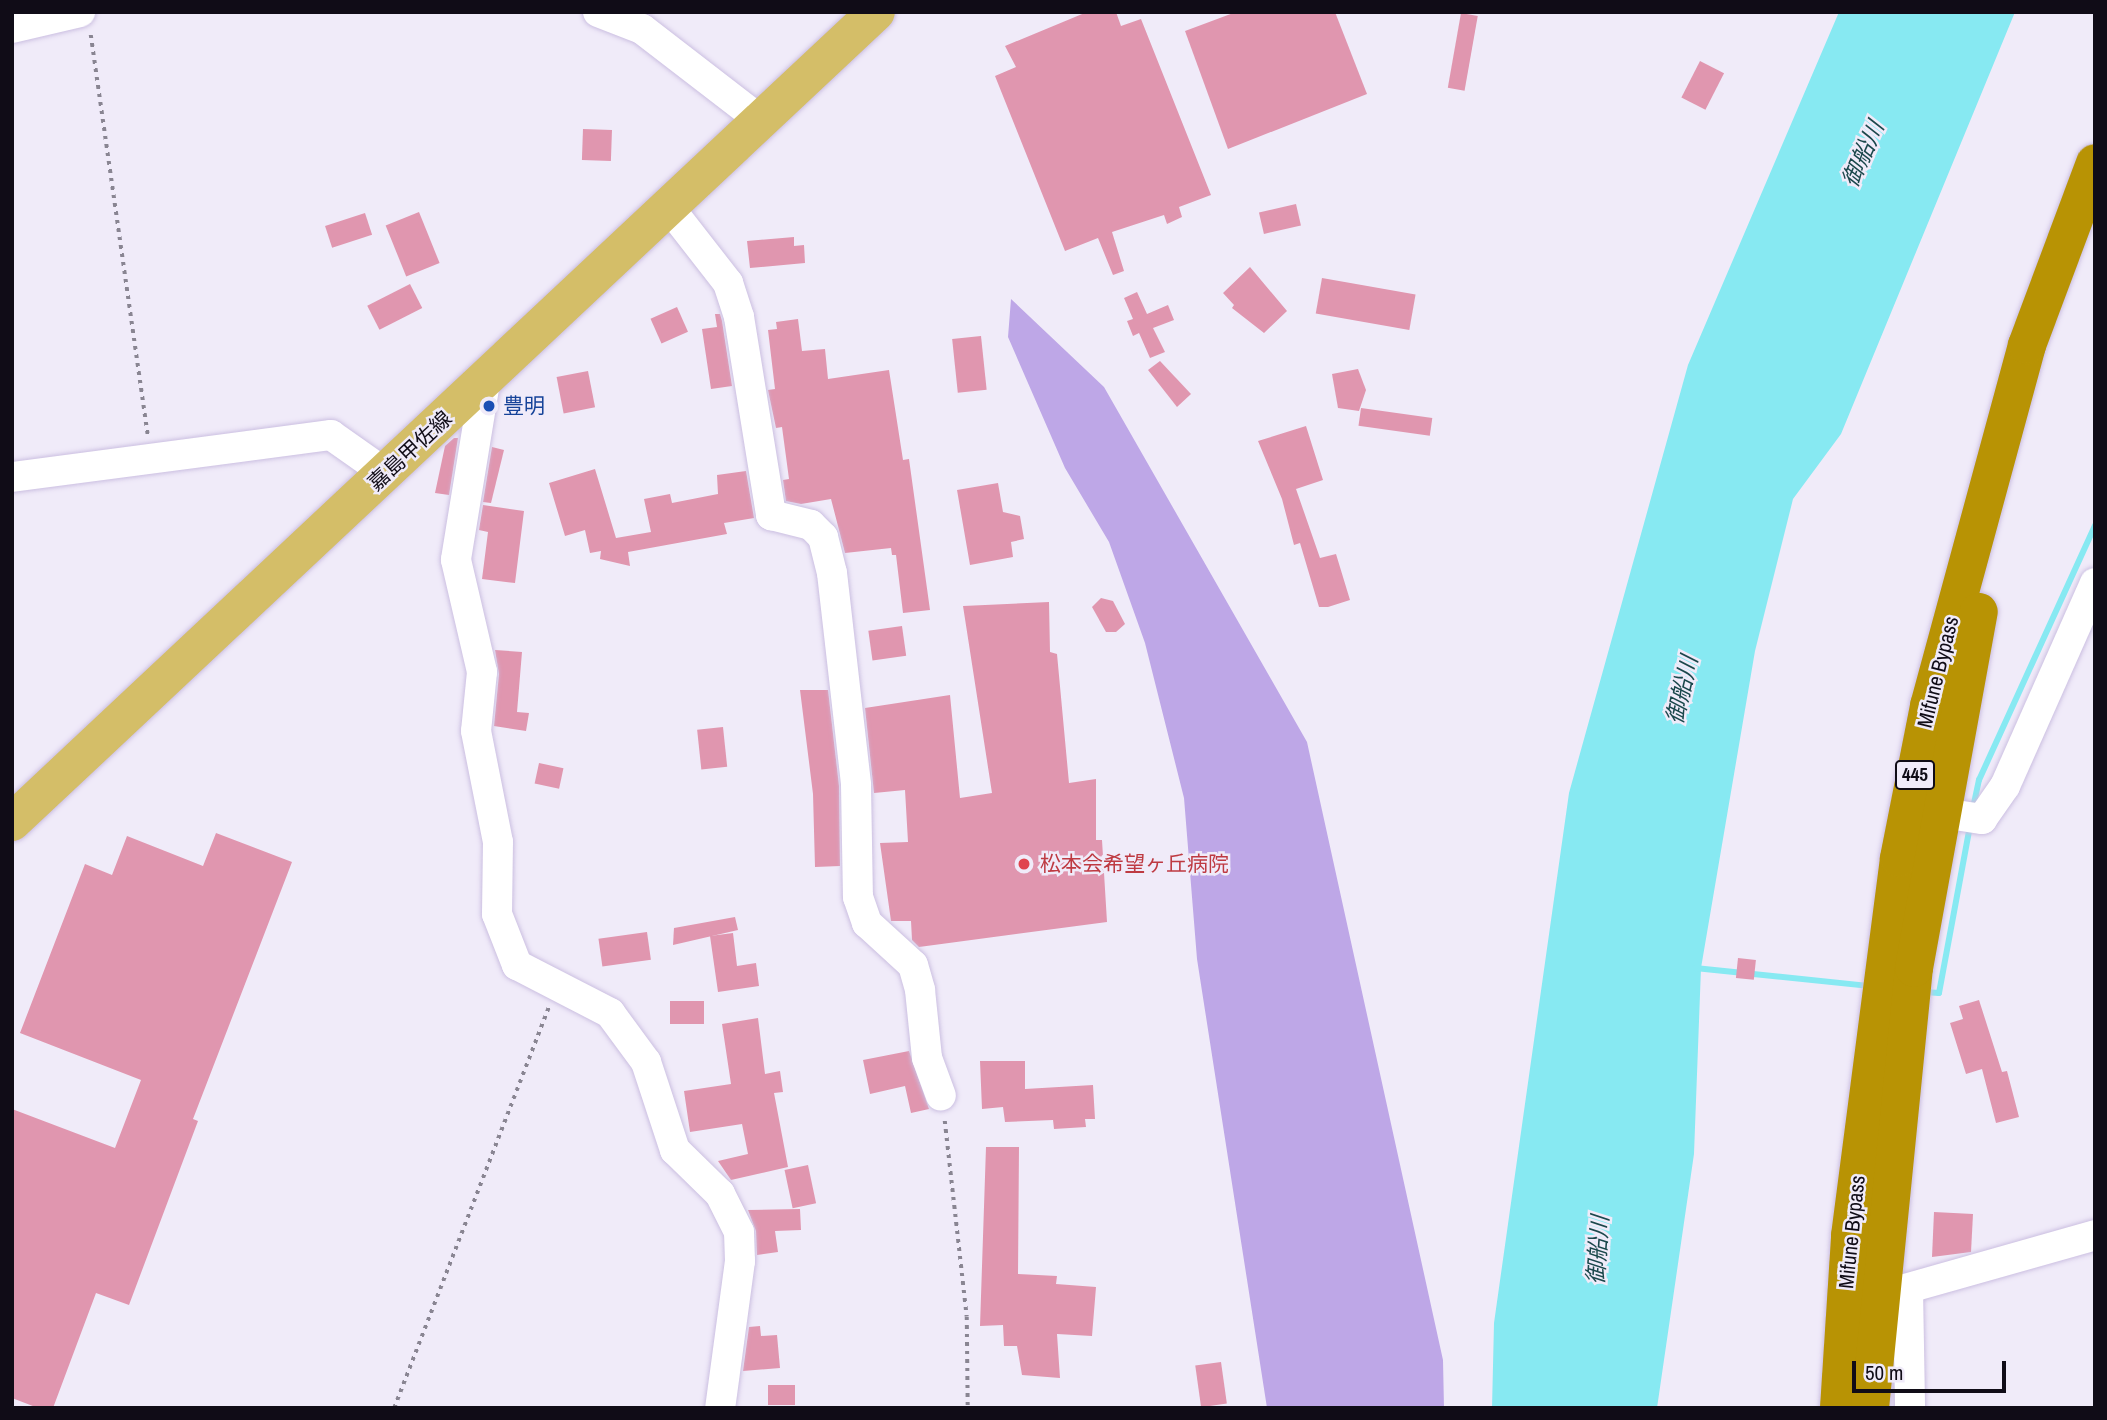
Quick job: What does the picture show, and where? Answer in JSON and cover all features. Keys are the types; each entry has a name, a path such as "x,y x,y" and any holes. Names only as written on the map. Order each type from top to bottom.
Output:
{"highway":[{"name":"Mifune Bypass","path":"1870,1408 1878,1293 1914,968 1929,706 2027,345 2095,163"},
{"name":"Mifune Bypass","path":"1925,810 1996,535 2066,305 2095,232"},
{"name":"Mifune Bypass","path":"1839,1408 1878,1293"}],"main road":[{"name":"嘉島甲佐線","path":"12,822 485,382 804,76 876,12"}],"street":[{"path":"598,12 642,29 759,119"},
{"path":"12,28 85,19"},
{"path":"668,206 728,283 739,317 771,514 811,525 823,537 832,573 856,785 858,897 867,923 913,965 920,990 927,1058 941,1096"},
{"path":"485,382 456,560 481,672 476,731 498,842 497,914 517,965 556,989 610,1013 646,1062 675,1150 720,1194 739,1232 740,1261 720,1408"},
{"path":"12,477 152,461 331,435 385,473"},
{"path":"1925,810 1982,819 2005,786 2095,583"},
{"path":"1910,1408 1878,1293 2095,1236"}],"path":[{"path":"85,19 152,461"},
{"path":"394,1408 556,989"},
{"path":"941,1096 967,1318 968,1408"}],"shaded area":[{"path":"1011,299 1104,387 1307,742 1443,1360 1444,1408 1267,1408 1197,959 1184,798 1145,643 1109,542 1065,468 1008,337"}],"water":[{"name":"御船川","path":"1839,12 2015,12 1841,434 1793,499 1755,651 1701,968 1694,1154 1657,1408 1492,1408 1494,1323 1569,793 1688,365"}],"building":[{"path":"1087,12 1116,12 1121,26 1141,19 1211,195 1179,207 1182,217 1167,224 1164,215 1112,232 1124,271 1113,275 1098,238 1065,251 995,76 1016,67 1005,46"},
{"path":"1236,12 1335,12 1367,94 1228,149 1185,31"},
{"path":"1461,13 1478,16 1465,91 1448,88"},
{"path":"1700,61 1724,73 1705,110 1681,98"},
{"path":"583,129 612,130 611,161 582,160"},
{"path":"1296,204 1301,225 1264,234 1259,213"},
{"path":"419,212 440,263 406,276 386,225"},
{"path":"365,213 372,235 332,248 325,226"},
{"path":"794,237 794,246 804,245 805,263 750,268 747,241"},
{"path":"1250,267 1287,311 1264,333 1232,308 1234,305 1223,293"},
{"path":"1322,278 1416,294 1409,330 1316,313"},
{"path":"410,284 422,308 379,330 367,306"},
{"path":"1137,292 1147,314 1168,305 1174,320 1153,328 1165,352 1150,358 1139,333 1133,336 1127,321 1133,319 1124,298"},
{"path":"677,307 688,332 661,343 651,319"},
{"path":"715,314 720,314 722,321 732,386 711,389 702,329 717,327"},
{"path":"798,319 802,351 825,349 828,379 889,370 903,460 909,459 930,610 903,613 896,555 892,555 891,548 845,553 831,499 801,504 786,501 783,480 789,479 782,427 776,428 768,390 775,389 768,330 777,329 776,322"},
{"path":"981,336 987,390 958,393 952,339"},
{"path":"1160,361 1191,394 1177,407 1148,370"},
{"path":"1358,369 1366,390 1359,411 1338,408 1332,374"},
{"path":"588,371 595,407 564,413 557,377"},
{"path":"1361,408 1432,418 1430,436 1358,426"},
{"path":"1306,426 1323,480 1296,489 1320,558 1336,554 1350,600 1328,607 1319,607 1300,543 1294,545 1282,499 1258,441"},
{"path":"458,438 449,495 435,493 445,446"},
{"path":"492,447 504,450 491,503 483,502"},
{"path":"595,469 616,538 651,532 644,499 670,494 672,503 718,494 717,475 746,471 754,518 724,523 727,534 628,552 630,566 600,559 601,551 590,553 585,530 565,536 549,483"},
{"path":"998,483 1003,512 1020,516 1024,539 1011,542 1013,557 970,565 957,490"},
{"path":"483,505 524,511 515,583 482,579 488,532 479,530"},
{"path":"1101,598 1113,601 1125,624 1116,632 1106,632 1092,607"},
{"path":"1049,602 1050,652 1057,654 1069,783 1096,779 1096,840 1102,840 1107,922 919,947 912,940 911,921 891,921 880,843 908,842 905,790 874,793 865,708 950,695 960,798 992,793 963,606"},
{"path":"902,626 906,656 873,660 868,631"},
{"path":"495,650 522,652 517,712 529,713 526,731 494,726 499,674"},
{"path":"800,690 828,690 839,786 840,866 815,867 813,794"},
{"path":"723,727 727,767 701,769 697,730"},
{"path":"539,763 563,768 559,789 535,784"},
{"path":"216,833 292,862 193,1119 198,1121 129,1305 96,1293 53,1408 38,1408 12,1398 12,1109 115,1148 141,1080 20,1033 85,864 112,875 127,836 203,866"},
{"path":"735,917 738,930 673,945 674,928"},
{"path":"647,932 651,960 602,967 598,939"},
{"path":"733,933 737,966 756,963 759,986 718,992 710,936"},
{"path":"1738,958 1756,960 1754,980 1736,978"},
{"path":"1979,1000 2002,1072 2007,1071 2019,1117 1996,1123 1982,1069 1966,1074 1950,1023 1963,1019 1959,1006"},
{"path":"670,1001 704,1001 704,1024 670,1024"},
{"path":"758,1018 765,1074 780,1071 783,1092 774,1093 788,1167 731,1180 718,1161 748,1154 742,1124 690,1132 684,1091 731,1084 722,1024"},
{"path":"909,1051 929,1109 911,1113 905,1086 870,1094 863,1060"},
{"path":"980,1061 1025,1061 1025,1089 1093,1085 1095,1119 1085,1119 1086,1127 1054,1129 1053,1120 1005,1122 1003,1107 982,1109"},
{"path":"986,1147 1019,1147 1018,1274 1057,1276 1056,1284 1096,1287 1092,1336 1057,1334 1060,1378 1022,1375 1017,1346 1004,1346 1003,1325 980,1326"},
{"path":"808,1165 816,1203 793,1208 785,1170"},
{"path":"800,1209 801,1230 775,1231 778,1252 757,1255 756,1231 748,1210"},
{"path":"1934,1212 1973,1214 1971,1252 1932,1257"},
{"path":"760,1326 761,1336 777,1335 780,1368 743,1371 749,1327"},
{"path":"1221,1362 1227,1404 1201,1407 1195,1366"},
{"path":"768,1385 795,1385 795,1405 768,1405"}],"waterway":[{"path":"1973,808 1979,780 2095,525"},
{"path":"1924,992 1939,993 1970,826"},
{"path":"1695,968 1868,986"}],"place":[{"name":"豊明","path":"489,406"},
{"name":"松本会希望ヶ丘病院","path":"1024,864"}]}
